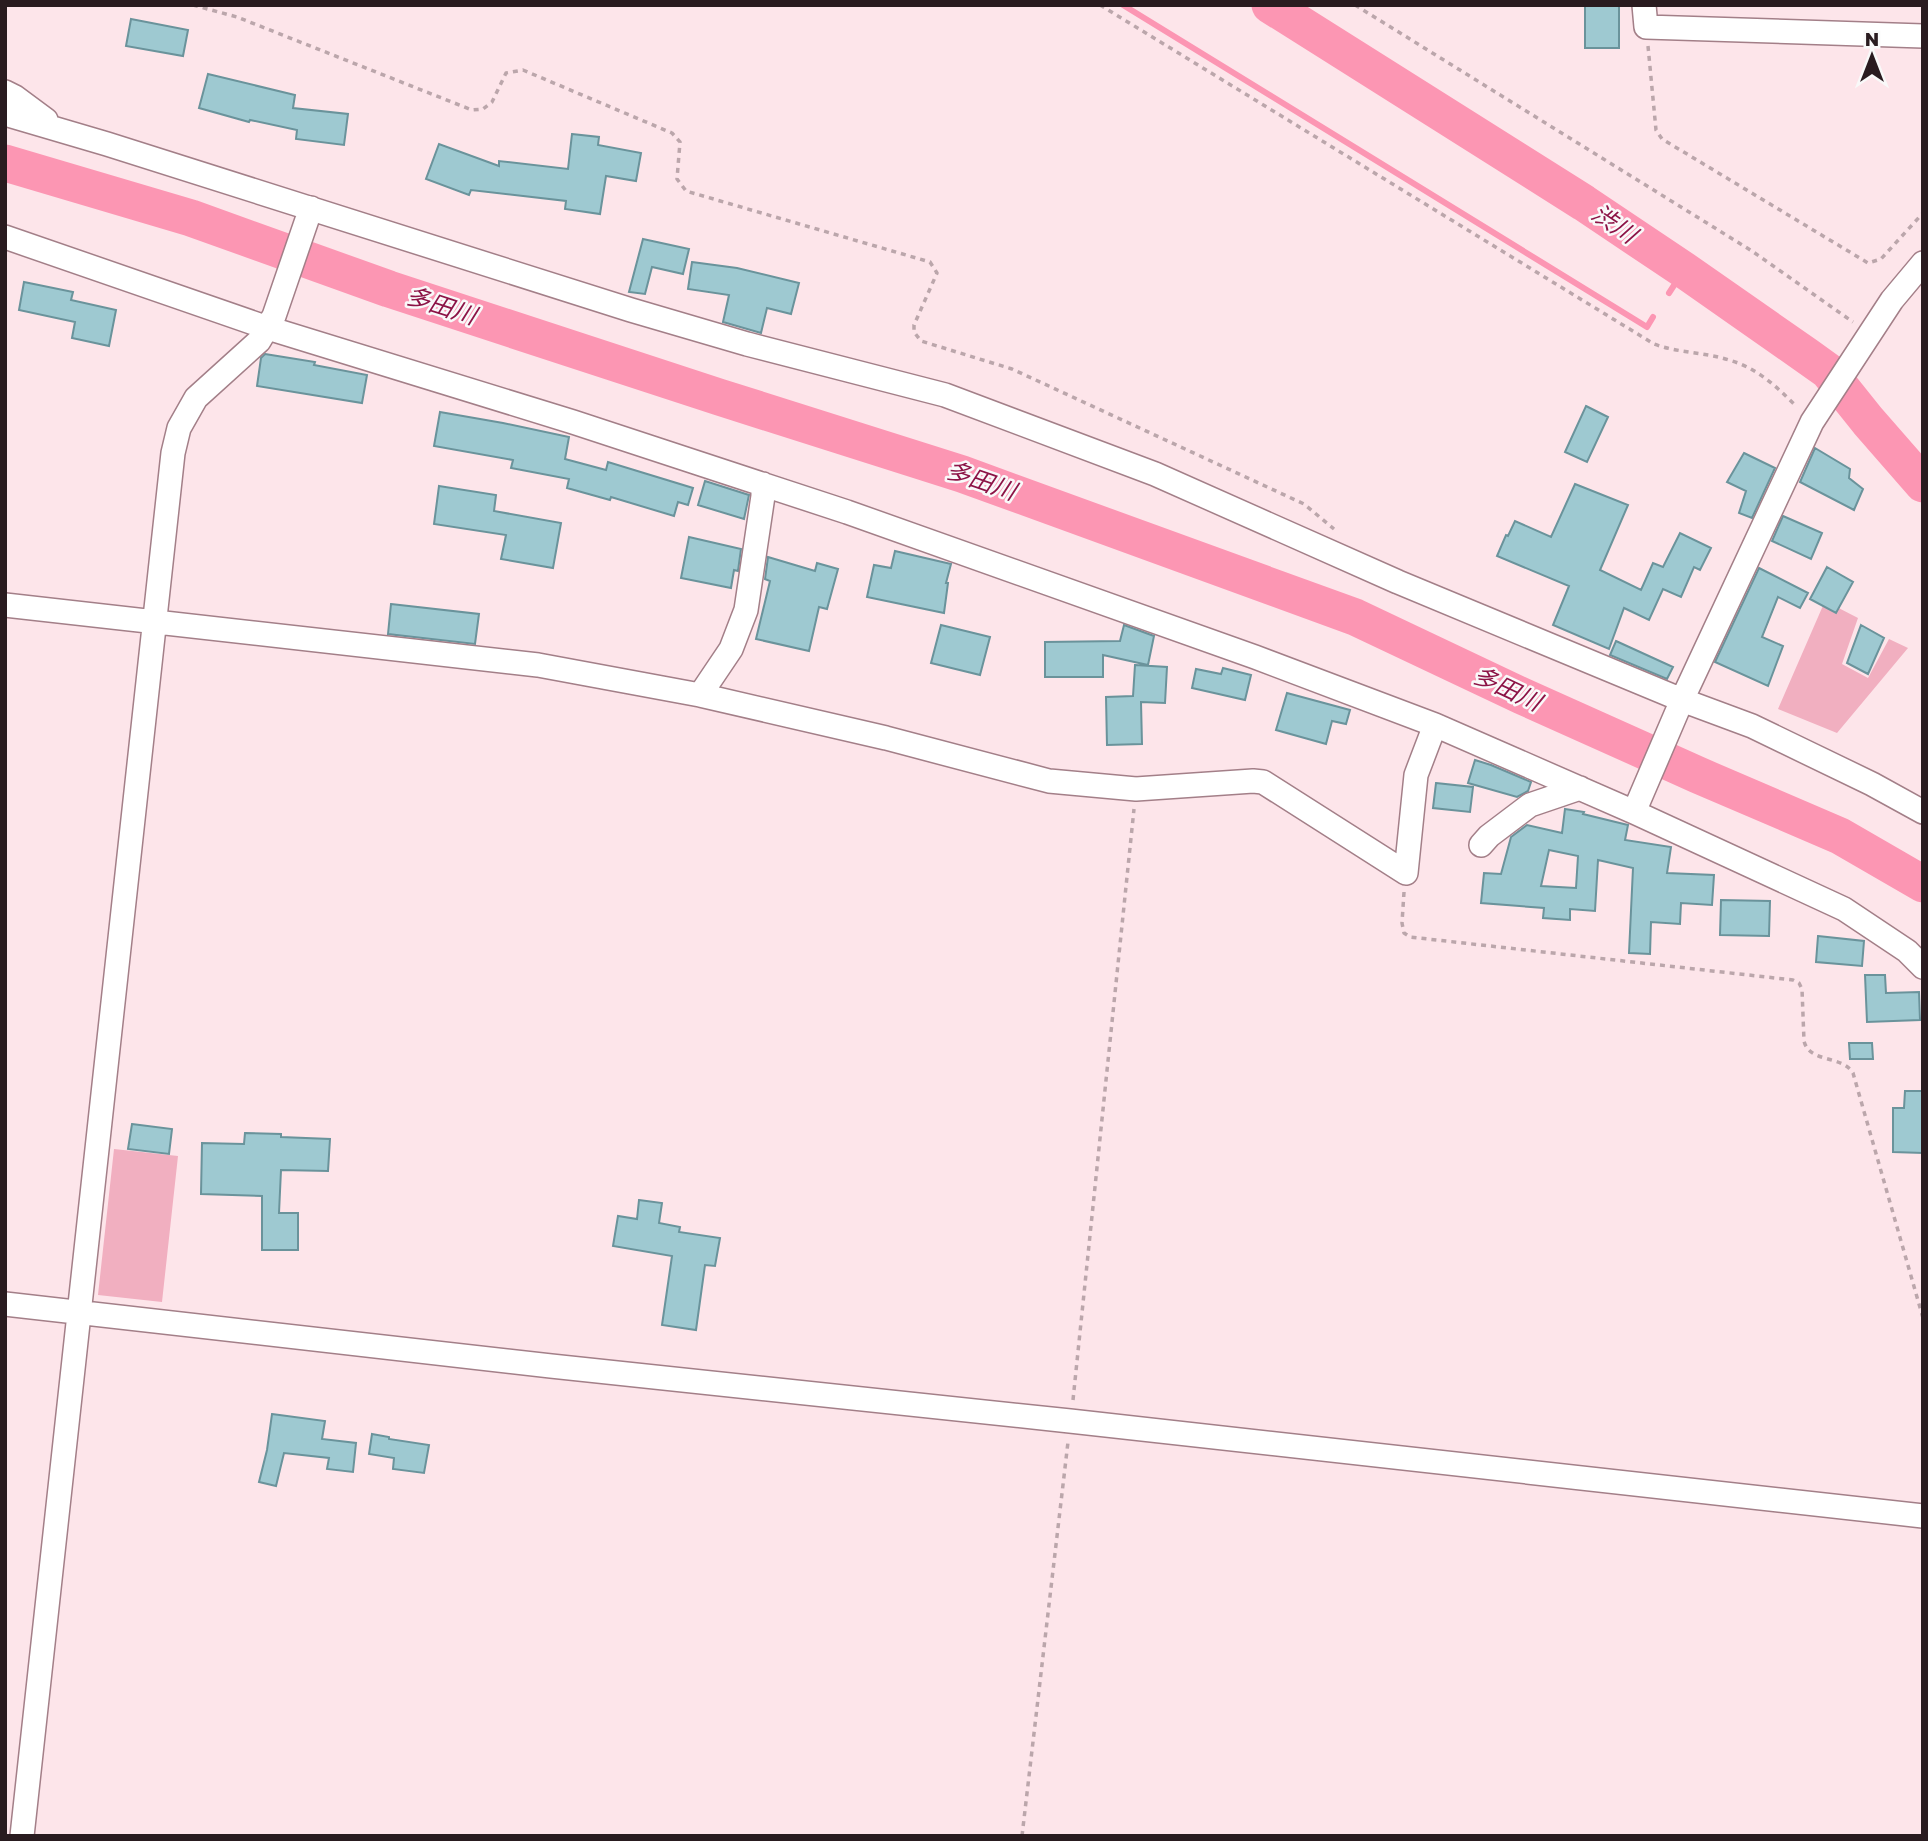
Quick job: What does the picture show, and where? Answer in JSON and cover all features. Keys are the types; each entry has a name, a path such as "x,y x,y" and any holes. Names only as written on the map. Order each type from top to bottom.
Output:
{"street":[{"path":"1645,16 1923,36"},
{"path":"5,92 61,130"},
{"path":"5,114 61,130 309,214 747,344 945,395 1155,474 1680,704 1752,726 1872,784 1923,812"},
{"path":"22,1836 173,453 179,428 196,398 259,341 271,322 309,214"},
{"path":"5,237 763,484 1241,652 1435,725 1580,788 1637,805 1844,909 1907,951 1923,967"},
{"path":"1637,805 1680,704 1814,419 1892,300 1923,263"},
{"path":"700,695 731,649 746,610 763,484"},
{"path":"5,605 538,665 700,695 886,738 1049,781 1136,789 1263,782 1406,873 1416,775 1435,725"},
{"path":"1481,845 1530,805 1580,788"},
{"path":"5,1304 1923,1516"}],"path":[{"path":"193,5 237,17 472,110 484,109 492,102 506,73 523,70 672,133 680,142 677,179 686,191 930,262 937,273 914,325 914,332 921,341 1025,374 1304,504 1336,530"},
{"path":"1100,5 1654,344 1671,350 1729,359 1771,381 1814,419"},
{"path":"1355,5 1752,251 1866,338"},
{"path":"1645,16 1656,130 1662,139 1868,263 1881,259 1923,213"},
{"path":"1022,1836 1070,1421 1136,789"},
{"path":"1406,873 1402,923 1404,933 1410,937 1793,980 1799,983 1802,989 1805,1048 1811,1053 1842,1063 1853,1073 1923,1318"}],"shaded area":[{"path":"1825,601 1858,618 1842,664 1868,678 1889,639 1908,648 1837,733 1778,709"},
{"path":"114,1149 178,1156 162,1302 98,1295"}],"building":[{"path":"1585,5 1619,5 1619,48 1585,48"},
{"path":"131,19 188,30 183,56 126,46"},
{"path":"208,74 295,95 293,108 348,114 344,145 296,139 297,130 250,120 249,122 199,108"},
{"path":"572,134 599,137 598,145 641,153 636,181 606,176 600,214 565,209 566,201 471,190 469,195 426,179 439,144 499,166 499,161 568,169"},
{"path":"643,239 689,249 683,274 652,267 645,294 629,292"},
{"path":"692,262 737,268 799,283 791,314 767,308 761,333 723,322 729,295 688,289"},
{"path":"24,282 73,292 71,300 116,310 109,346 72,338 75,322 19,310"},
{"path":"265,354 315,362 314,365 367,375 362,403 257,386 261,358"},
{"path":"1586,406 1608,417 1587,462 1565,452"},
{"path":"440,412 569,437 565,459 606,470 608,462 693,488 688,505 678,502 674,516 611,497 610,500 567,488 569,479 511,468 513,460 434,446"},
{"path":"1815,448 1850,469 1849,478 1863,489 1854,510 1800,482"},
{"path":"1744,453 1775,468 1752,518 1739,513 1746,491 1727,482"},
{"path":"705,481 749,495 744,519 698,505"},
{"path":"1575,484 1628,505 1600,570 1641,590 1653,563 1663,567 1680,533 1711,548 1700,570 1694,567 1681,597 1663,589 1649,620 1624,608 1609,649 1553,625 1569,586 1497,556 1515,521 1551,537"},
{"path":"439,486 496,495 494,511 561,523 553,568 501,559 506,535 434,524"},
{"path":"1783,516 1822,533 1811,559 1772,541"},
{"path":"689,537 741,549 738,571 734,570 731,588 681,578"},
{"path":"895,551 951,564 946,583 944,613 867,597 874,565 891,568"},
{"path":"768,557 815,571 817,563 838,569 827,609 819,607 809,651 756,639 770,581 765,579"},
{"path":"1827,567 1853,582 1836,613 1810,599"},
{"path":"1759,568 1808,593 1800,608 1778,597 1762,637 1783,646 1768,686 1715,662"},
{"path":"391,604 479,614 475,644 388,634"},
{"path":"941,625 990,637 980,675 931,663"},
{"path":"1124,625 1154,636 1148,665 1103,655 1103,677 1045,677 1045,642 1120,641"},
{"path":"1861,625 1884,638 1868,674 1847,663"},
{"path":"1616,641 1673,667 1667,679 1610,655"},
{"path":"1135,665 1167,667 1165,703 1141,702 1142,744 1107,745 1106,697 1133,696"},
{"path":"1223,668 1251,675 1245,700 1192,688 1196,669 1221,674"},
{"path":"1287,693 1350,710 1346,724 1332,721 1326,744 1276,730"},
{"path":"1475,760 1531,782 1528,791 1517,797 1468,783"},
{"path":"1436,783 1473,787 1470,812 1433,808"},
{"path":"1565,809 1628,825 1625,840 1671,847 1667,873 1714,875 1712,905 1681,903 1680,924 1651,922 1650,954 1629,953 1633,868 1598,860 1595,911 1570,909 1570,920 1543,918 1544,908 1481,903 1484,873 1501,874 1511,837 1527,825 1562,833","holes":["1549,850 1578,856 1576,888 1541,886"]},
{"path":"1721,900 1770,901 1769,936 1720,935"},
{"path":"1818,936 1864,941 1862,966 1816,962"},
{"path":"1865,975 1885,975 1886,993 1919,992 1920,1020 1867,1022"},
{"path":"1849,1043 1872,1043 1873,1059 1850,1059"},
{"path":"1905,1091 1923,1091 1923,1153 1893,1152 1893,1108 1904,1108"},
{"path":"132,1124 172,1129 169,1154 128,1149"},
{"path":"245,1133 330,1139 328,1171 281,1170 279,1213 298,1213 298,1250 262,1250 262,1196 201,1194 202,1143 244,1144"},
{"path":"639,1200 662,1203 659,1223 680,1227 679,1232 720,1238 715,1266 705,1265 696,1330 662,1325 672,1256 613,1246 618,1216 637,1219"},
{"path":"272,1414 325,1421 322,1439 356,1443 353,1472 327,1469 329,1458 284,1453 276,1486 259,1482"},
{"path":"372,1434 429,1445 424,1473 393,1469 394,1458 369,1454"}],"waterway":[{"path":"1123,5 1647,327 1653,317"},
{"name":"渋川","path":"1270,5 1584,203 1828,371 1923,484"},
{"name":"多田川","path":"5,163 191,218 389,289 962,474 1355,617 1522,696 1840,836 1923,884"},
{"path":"1669,293 1684,270"}]}
